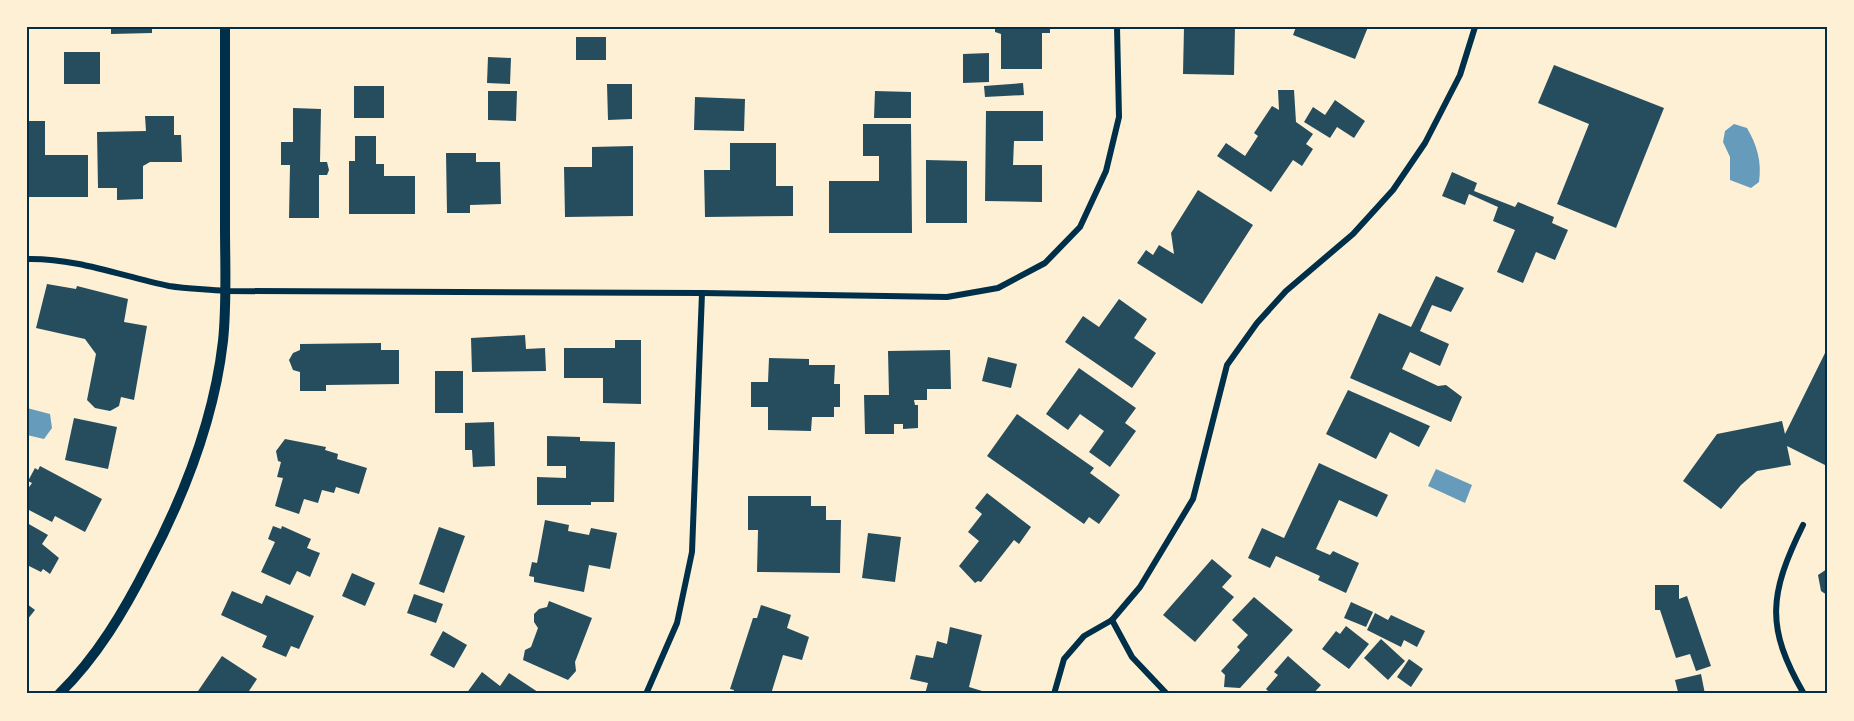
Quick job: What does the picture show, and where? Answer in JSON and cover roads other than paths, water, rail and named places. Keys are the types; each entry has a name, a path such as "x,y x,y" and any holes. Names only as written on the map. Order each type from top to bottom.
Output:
{"street":[{"path":"59,694 79,674 126,606 177,507 200,445 213,397 223,340 225,291 225,27"},
{"path":"27,260 53,258 171,286 225,291 702,293 947,297 998,288 1046,263 1080,227 1106,171 1119,117 1117,27"},
{"path":"1054,694 1064,659 1084,636 1112,620 1140,587 1193,499 1227,365 1257,323 1286,291 1353,234 1393,190 1430,134 1460,75 1475,27"},
{"path":"646,694 677,623 692,552 702,293"},
{"path":"1803,525 1784,564 1774,616 1787,664 1804,694"},
{"path":"1112,620 1132,657 1167,694"}],"water":[{"path":"1734,124 1747,128 1758,154 1759,182 1751,188 1730,180 1730,157 1723,142 1725,131"},
{"path":"27,408 50,414 52,428 44,439 27,435"},
{"path":"1436,469 1472,485 1465,503 1428,486"}]}
